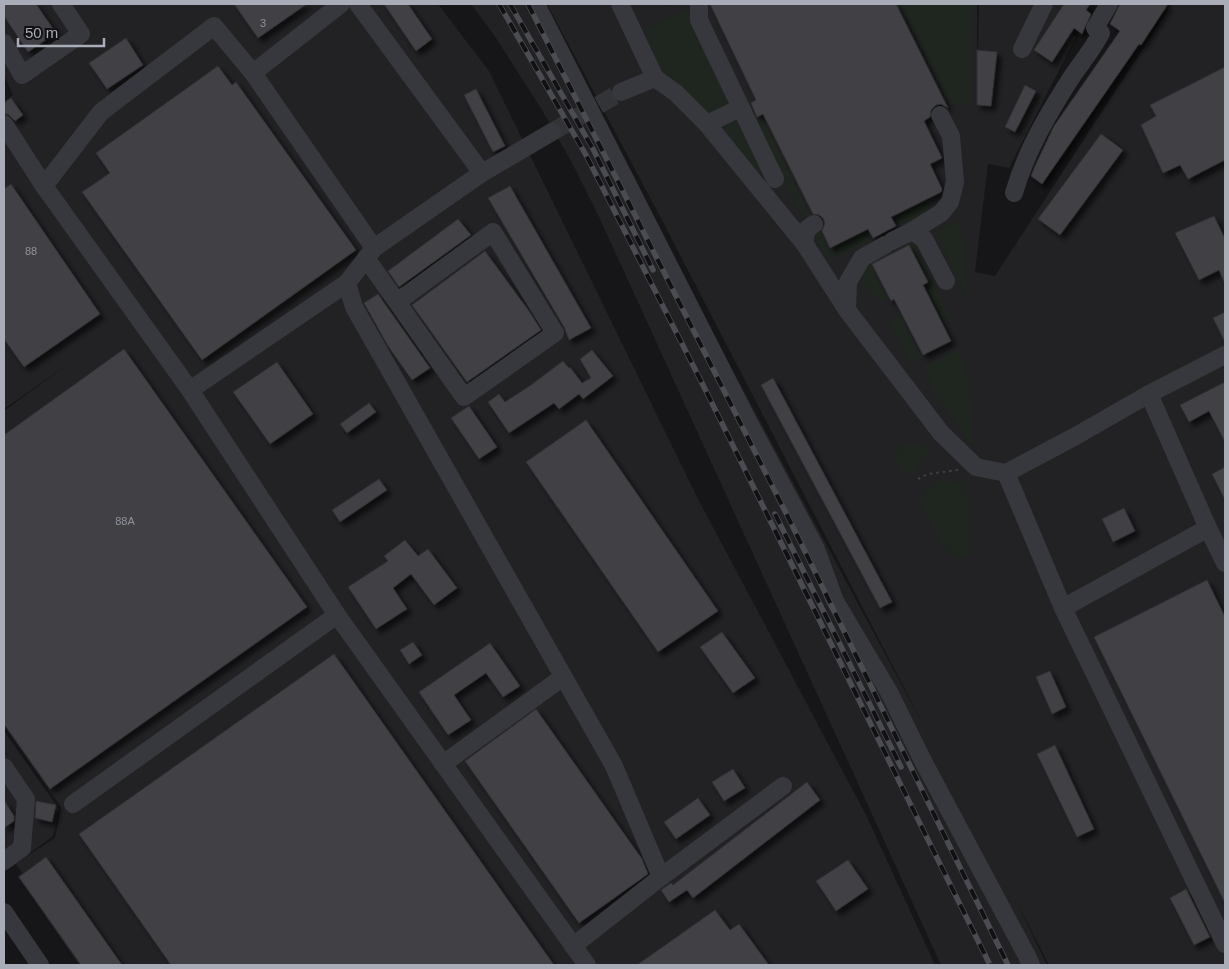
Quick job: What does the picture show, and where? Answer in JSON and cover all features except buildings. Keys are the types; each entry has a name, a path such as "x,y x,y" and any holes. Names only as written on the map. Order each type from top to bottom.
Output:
{"lane":[{"path":"4,43 22,75 81,34 61,4"},
{"path":"252,73 341,4"},
{"path":"358,4 482,173"},
{"path":"536,4 747,419 816,549 835,601 889,692 923,761 1028,956 1031,965"},
{"path":"620,4 655,78 676,93 706,124 804,243 847,310 941,433 976,467 1006,473 1074,437 1148,394 1225,355"},
{"path":"699,4 698,20 775,179"},
{"path":"1022,49 1044,4"},
{"path":"1014,193 1030,147 1071,78 1101,33 1095,28 1109,4"},
{"path":"44,186 101,112 214,26 252,73 370,253 397,302 464,397 555,333 493,232 397,302"},
{"path":"621,92 655,78"},
{"path":"706,124 740,108"},
{"path":"847,310 848,282 862,258 941,213 950,202 956,182 951,136 940,115"},
{"path":"4,124 44,186 190,390 337,615 587,965"},
{"path":"190,390 347,283 370,253 482,173 552,132"},
{"path":"804,243 807,229 814,224"},
{"path":"912,231 924,239 946,282"},
{"path":"347,283 354,307 614,766 660,877"},
{"path":"1148,394 1225,563"},
{"path":"1006,473 1063,608 1225,944"},
{"path":"1063,608 1208,528"},
{"path":"73,804 337,615"},
{"path":"443,764 563,677"},
{"path":"4,767 26,799 22,848 4,862"},
{"path":"573,946 660,877 783,786"},
{"path":"4,912 40,965"}],"path":[{"path":"918,479 928,474 966,469 970,462"}],"shaded area":[{"path":"4,4 438,4 489,71 697,497 867,817 935,965 79,965 17,876 22,873 16,864 4,872 4,731 59,809 53,836 18,862 55,838 61,807 4,726 4,411 75,359 4,409 4,101 13,95 4,75"},
{"path":"471,4 536,4 927,732 663,222 547,4 669,4 666,6 671,4 977,4 977,106 979,4 1091,4 1072,34 1076,37 1009,168 988,164 975,272 995,276 1172,4 1225,4 1225,965 1049,965 1016,901 1047,965 941,965 600,219 572,163 542,110 494,35"},
{"path":"900,4 973,4 972,104 955,104 951,107"},
{"path":"687,9 729,98 725,111 702,114 660,67 648,49 645,29"},
{"path":"762,117 811,217 806,217 798,208 753,121"},
{"path":"740,119 765,173 759,177 717,131"},
{"path":"931,199 928,209 924,213 915,219 898,224 895,218"},
{"path":"961,220 968,302 936,232"},
{"path":"819,230 829,251 866,232 870,241 842,255 827,257 816,239 815,233"},
{"path":"913,243 949,314 947,323 944,324 924,285 929,282 910,244"},
{"path":"871,264 890,301 873,297 866,286 863,276 864,267"},
{"path":"900,312 922,360 911,360 893,331 893,323"},
{"path":"959,349 970,384 973,445 933,392 925,366"},
{"path":"925,444 930,452 912,473 902,472 894,457 902,445"},
{"path":"938,480 963,482 970,500 969,553 959,558 944,547 919,498"}],"tunnel":[{"path":"552,132 621,92"}],"railway":[{"path":"499,4 586,155 703,385 990,965"},
{"path":"510,4 593,149 653,270"},
{"path":"528,4 790,521 1008,965"},
{"path":"775,514 901,767"}]}
